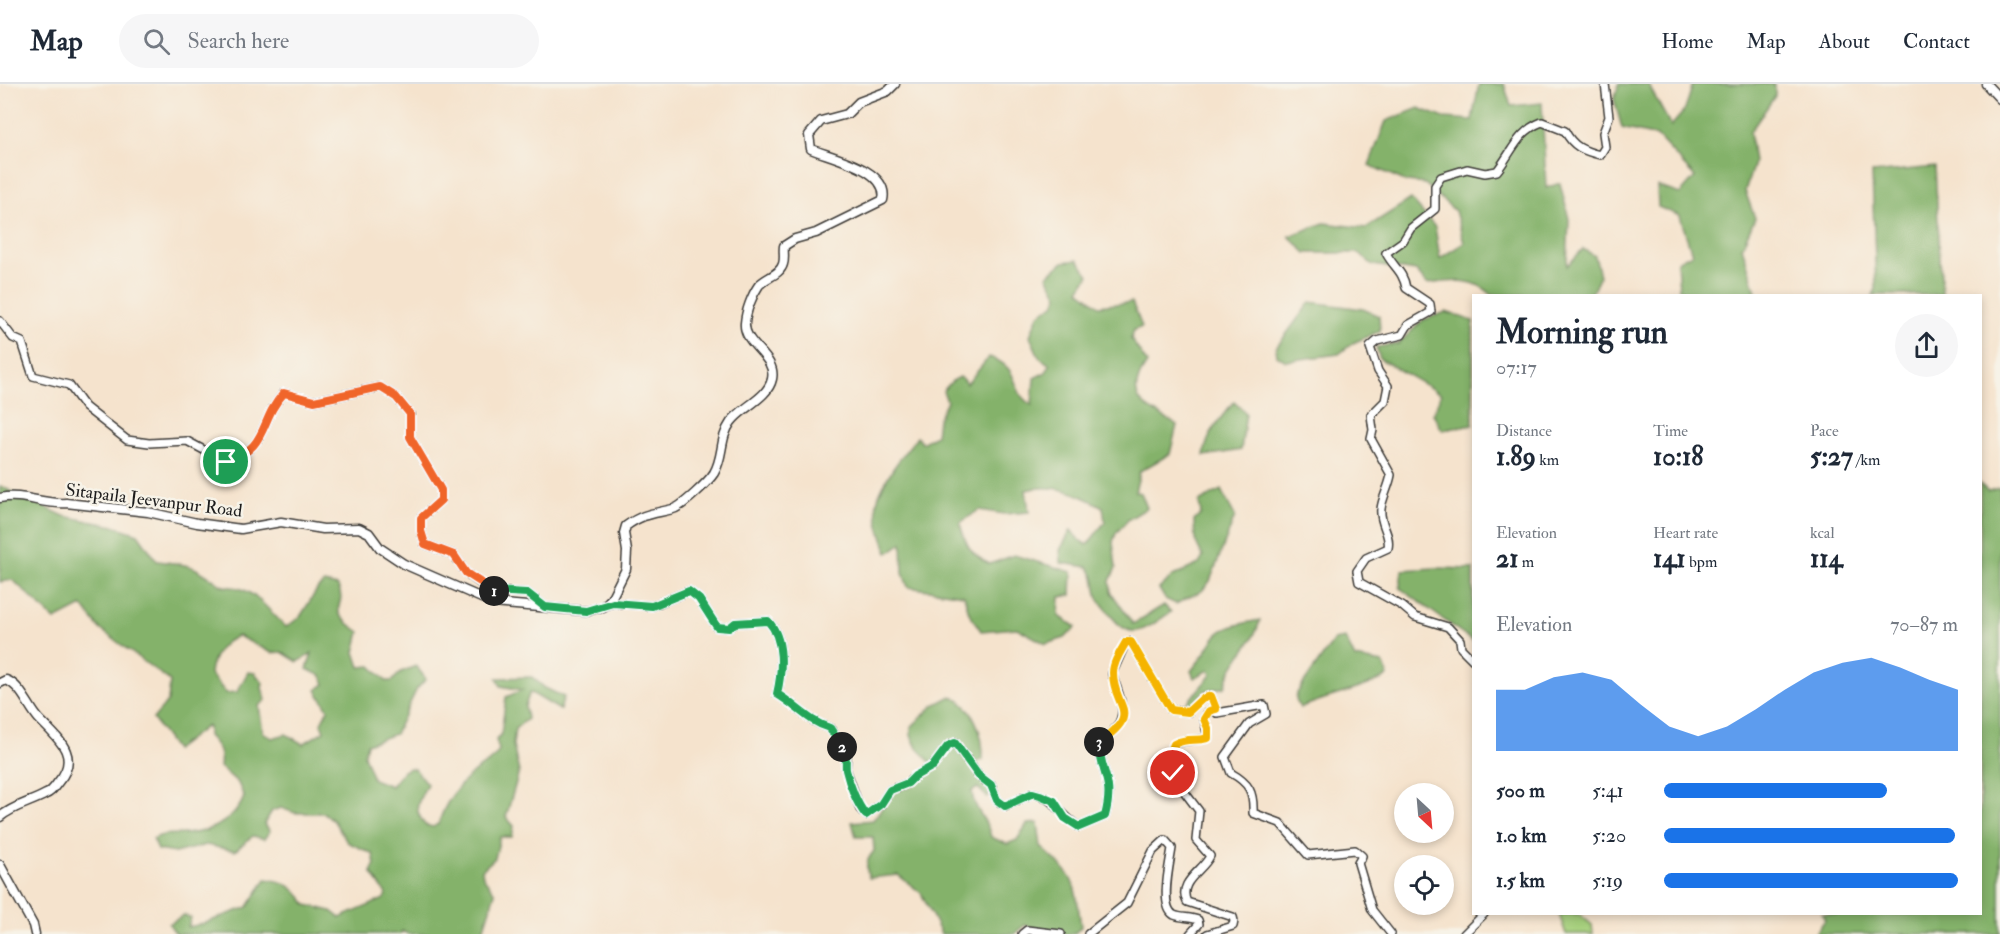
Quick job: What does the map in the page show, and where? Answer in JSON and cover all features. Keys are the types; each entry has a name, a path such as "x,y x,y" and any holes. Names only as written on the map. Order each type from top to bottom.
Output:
{"street":[{"path":"603,607 611,599 626,569 624,534 626,526 649,513 675,509 710,479 719,464 721,442 732,420 766,391 772,378 771,367 746,332 745,321 752,297 760,284 779,271 783,264 784,246 883,200 885,193 873,174 811,149 809,135 814,126 827,118 847,114 859,102 872,95 888,91 896,84"},
{"path":"1472,659 1461,648 1460,640 1448,627 1415,617 1402,606 1359,582 1357,571 1366,558 1388,548 1390,540 1382,520 1381,508 1391,476 1371,439 1373,430 1371,415 1385,401 1388,386 1371,357 1370,347 1377,341 1402,335 1408,325 1431,312 1430,304 1406,288 1404,274 1392,264 1386,253 1403,241 1411,228 1435,209 1435,186 1441,177 1467,169 1485,173 1497,171 1518,138 1529,126 1542,122 1565,131 1570,142 1583,151 1600,155 1605,147 1603,134 1609,117 1605,84"},
{"path":"1986,84 2000,99"},
{"path":"0,321 13,338 22,342 33,376 69,385 85,407 127,440 149,443 188,441 226,462 244,456 261,436 272,405 284,393 314,401 380,387 396,397 410,414 410,437 441,490 441,500 421,518 421,531 425,544 454,555 466,573 491,591 527,593 545,607"},
{"name":"Sitapaila Jeevanpur Road","path":"0,498 13,495 54,504 66,503 148,512 197,523 242,529 281,522 323,530 359,528 369,533 380,548 404,564 422,570 445,584 494,603 586,611 603,607"},
{"path":"603,607 613,603 652,606 689,591 699,599 717,627 729,628 735,623 768,621 780,645 778,652 782,673 777,694 793,704 813,723 830,728 847,754 846,769 860,809 866,815 881,804 890,790 908,783 915,776 933,766 948,746 955,743 978,775 991,785 997,800 1005,806 1033,793 1054,801 1065,818 1079,827 1105,816 1111,795 1108,777 1100,759 1099,742 1120,726 1124,709 1113,674 1115,663 1126,642 1131,642 1171,710 1188,712 1202,699 1211,696 1217,713 1264,705 1266,714 1249,724 1225,757 1231,773 1244,780 1254,796 1253,813 1280,824 1289,837 1308,855 1355,850 1362,856 1358,863 1372,910 1391,934"},
{"path":"0,683 6,680 18,687 34,713 67,752 69,761 65,774 49,793 12,807 0,817"},
{"path":"1208,934 1233,926 1234,921 1233,917 1187,902 1185,897 1188,882 1210,856 1196,840 1199,811 1178,782 1169,756 1174,744 1190,738 1200,740 1208,738 1208,728 1204,719 1209,711 1216,709"},
{"path":"1088,934 1127,903 1153,851 1165,840 1172,849 1166,891 1168,909 1175,915 1198,920 1199,924 1190,934"},
{"path":"0,865 33,925 35,934"},
{"path":"1464,934 1483,915"},
{"path":"1022,934 1027,930 1061,934"}],"green space":[{"path":"1479,84 1504,84 1511,106 1542,103 1546,188 1560,183 1569,219 1567,266 1583,249 1595,256 1600,276 1591,294 1491,294 1470,282 1427,284 1416,271 1373,265 1358,253 1306,253 1289,236 1324,223 1366,228 1411,199 1435,227 1440,258 1464,243 1455,211 1425,184 1407,182 1369,165 1386,121 1419,108 1444,118 1472,120"},
{"path":"1619,84 1648,84 1671,126 1685,110 1693,84 1775,84 1775,96 1750,132 1754,163 1745,191 1755,218 1742,247 1757,294 1690,294 1679,289 1677,262 1692,254 1680,216 1658,207 1657,186 1680,194 1695,177 1657,136 1622,128 1614,99"},
{"path":"1935,167 1942,294 1874,294 1876,289 1872,173"},
{"path":"1078,260 1089,275 1079,290 1099,306 1132,302 1142,327 1134,330 1131,339 1147,363 1136,386 1137,395 1147,407 1177,425 1170,454 1140,471 1135,492 1141,493 1147,508 1129,519 1116,533 1113,542 1116,568 1110,581 1111,592 1133,624 1164,605 1171,612 1138,631 1131,631 1117,623 1099,600 1094,578 1088,567 1061,563 1060,550 1071,530 1079,540 1087,545 1105,522 1103,507 1084,497 1057,489 1026,490 1029,512 1004,514 979,510 960,523 969,548 990,564 1014,555 1072,572 1071,595 1060,597 1059,616 1076,627 1065,638 1046,644 1017,628 981,631 969,613 964,595 908,587 903,573 902,543 888,553 876,508 883,486 912,443 917,437 922,443 936,435 938,419 947,401 943,391 952,381 960,377 967,384 989,357 1000,361 1007,367 1020,394 1032,405 1034,378 1046,372 1050,365 1039,357 1030,336 1038,315 1054,304 1058,296 1047,276 1063,262"},
{"path":"1310,302 1363,309 1379,316 1380,331 1353,343 1339,354 1286,361 1277,355 1276,348"},
{"path":"1446,312 1472,321 1472,425 1442,430 1433,414 1441,394 1380,359 1376,347 1398,344 1423,320"},
{"path":"1234,402 1246,413 1241,450 1204,456 1211,434"},
{"path":"0,486 64,516 114,526 138,534 157,561 192,567 223,586 237,587 246,591 259,600 286,627 300,617 318,588 324,583 338,586 341,594 339,612 348,624 360,632 355,652 360,667 371,666 386,681 392,681 401,672 416,666 426,679 417,689 395,734 367,744 364,755 373,779 391,786 403,771 409,768 415,769 427,784 419,801 419,814 425,825 433,827 439,823 448,802 462,783 494,757 499,750 496,740 501,734 506,697 522,690 501,686 497,678 532,677 545,688 564,697 560,710 530,692 525,706 527,719 515,729 513,745 519,772 506,817 514,826 512,837 500,837 495,858 482,870 483,877 495,893 482,934 464,934 457,929 450,934 408,934 402,931 400,934 176,934 169,924 184,915 191,918 188,927 247,908 266,879 285,884 299,894 307,905 331,911 340,918 384,899 386,894 371,872 375,864 373,854 347,842 334,821 324,813 295,813 281,808 272,811 264,824 270,831 264,839 253,836 235,851 206,845 175,853 158,850 153,839 212,828 228,819 244,797 238,783 220,767 220,754 208,736 208,725 175,750 153,719 168,701 170,681 100,629 82,606 55,620 13,580 0,582","holes":["238,636 272,653 282,652 298,662 312,653 307,669 321,676 325,684 316,690 328,709 321,723 324,731 303,744 286,734 272,738 263,732 259,706 266,700 262,688 263,683 255,673 248,672 237,692 226,693 210,674 218,651"]},
{"path":"1982,486 1988,491 2000,488 2000,934 1815,934 1825,920 1822,915 1982,915"},
{"path":"1221,490 1235,516 1210,581 1202,591 1176,604 1165,599 1159,589 1173,576 1199,564 1203,557 1195,540 1194,521 1201,514 1199,502"},
{"path":"1472,569 1472,640 1400,588 1402,570"},
{"path":"1260,620 1253,638 1232,669 1225,687 1204,691 1189,709 1184,706 1211,675 1209,670 1194,678 1191,671 1216,635 1230,627"},
{"path":"1345,638 1355,658 1383,663 1388,676 1367,686 1300,708 1296,700 1297,693 1334,640"},
{"path":"951,696 966,707 976,722 982,741 983,760 972,763 955,740 932,764 917,748 911,735 911,727 934,705"},
{"path":"956,746 992,793 987,797 978,788 972,791 975,804 991,837 1007,844 1017,840 1027,824 1038,823 1041,847 1068,874 1075,890 1081,927 1074,934 1046,934 1025,925 1014,934 941,934 921,893 898,875 869,878 867,863 874,851 873,837 856,837 852,822 873,820 895,790 910,787 946,752"},
{"path":"1559,915 1580,915 1592,925 1593,934 1566,934"}],"route":[{"path":"226,462 244,456 261,436 272,405 284,393 314,401 380,387 396,397 410,414 410,437 441,490 441,500 421,518 421,531 425,544 454,555 466,573 491,591 527,593 545,607 586,611 613,603 652,606 663,604 677,594 689,591 699,599 717,627 729,628 735,623 768,621 780,645 778,652 782,673 777,694 793,704 813,723 830,728 847,754 846,769 860,809 866,815 881,804 890,790 908,783 915,776 933,766 948,746 955,743 978,775 991,785 997,800 1005,806 1033,793 1054,801 1065,818 1079,827 1105,816 1111,795 1108,777 1100,759 1099,742 1120,726 1124,709 1113,674 1115,663 1126,642 1131,642 1171,710 1188,712 1202,699 1211,696 1216,709 1209,711 1204,719 1208,728 1208,738 1200,740 1190,738 1174,744 1169,756 1173,773"}]}
